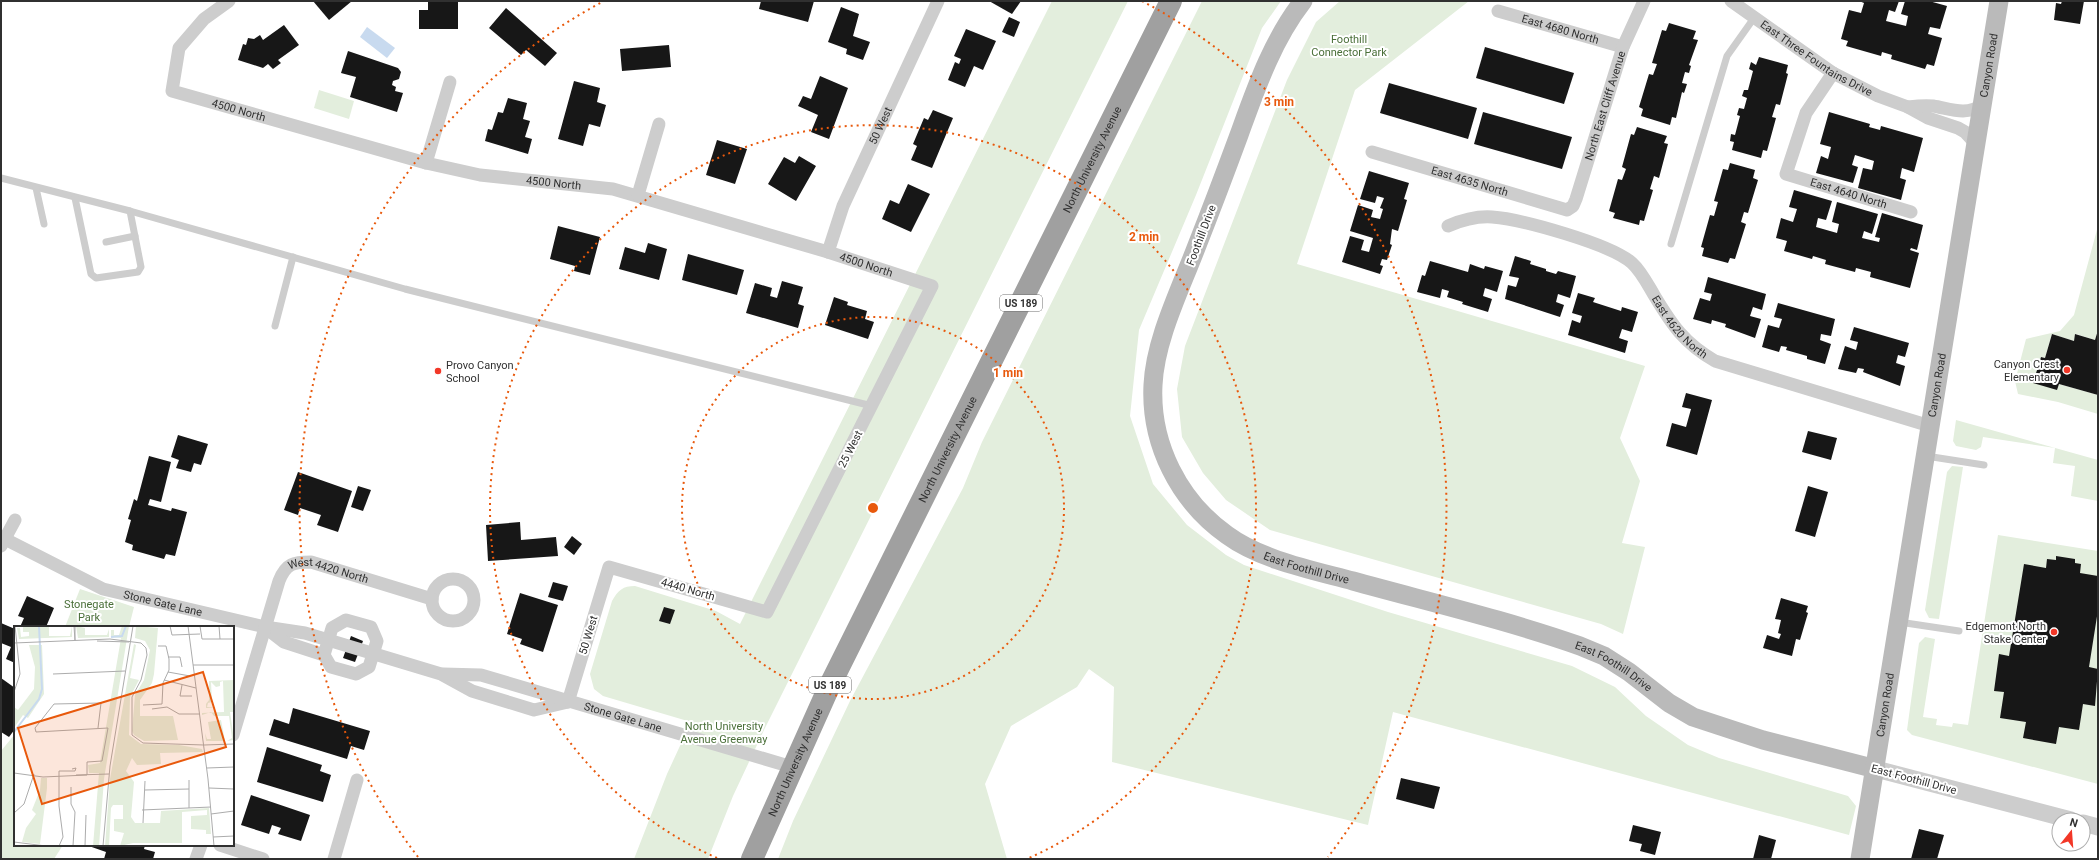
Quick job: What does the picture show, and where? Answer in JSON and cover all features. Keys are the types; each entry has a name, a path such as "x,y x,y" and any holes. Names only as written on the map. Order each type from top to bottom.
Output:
{"highway":[{"name":"North University Avenue","path":"752,859 832,680 1171,1"}],"main road":[{"name":"Foothill Drive","path":"1176,479 1164,453 1156,427 1153,385 1158,353 1257,85 1277,40 1288,20 1303,1"},
{"name":"Canyon Road","path":"1860,859 1876,769 1999,1"},
{"name":"East Foothill Drive","path":"1176,479 1186,496 1204,516 1228,536 1267,555 1287,563 1580,646 1604,656 1623,668 1669,703 1693,717 1763,740 1876,769"}],"street":[{"name":"4500 North","path":"229,1 204,19 179,48 172,91 426,163 480,175 613,188 828,252 932,286"},
{"name":"50 West","path":"828,252 843,206 938,1"},
{"name":"North East Cliff Avenue","path":"1567,210 1573,206 1576,199 1623,47 1644,1"},
{"name":"East Three Fountains Drive","path":"1731,1 1833,73 1878,96 1908,106 1928,118 1958,128 1970,137 1976,144"},
{"name":"East 4680 North","path":"1498,11 1623,47"},
{"name":"East 4640 North","path":"1833,73 1806,113 1786,174 1911,212"},
{"path":"426,163 450,82"},
{"name":"East Three Fountains Drive","path":"1908,106 1924,105 1964,111 1972,110 1982,105"},
{"path":"638,195 659,124"},
{"name":"East 4635 North","path":"1372,152 1567,210"},
{"name":"East 4620 North","path":"1448,226 1469,219 1491,217 1513,220 1611,249 1632,263 1680,335 1690,345 1715,361 1930,426"},
{"name":"25 West","path":"767,612 932,286"},
{"path":"2,541 15,520"},
{"name":"Stone Gate Lane","path":"2,541 103,589 265,627 305,633 441,674 472,691 534,710 568,702"},
{"name":"West 4420 North","path":"234,732 282,574 294,562 312,562 432,599"},
{"name":"50 West","path":"568,702 609,567"},
{"name":"4440 North","path":"609,567 767,612"},
{"name":"Stone Gate Lane","path":"265,627 284,642 324,655 331,667 356,674 369,666 377,641 371,627 346,620 332,628 324,655"},
{"name":"Stone Gate Lane","path":"441,674 481,675 568,702 792,767"},
{"name":"East Foothill Drive","path":"1876,769 2051,815"},
{"path":"334,859 357,780"},
{"path":"196,859 201,846"},
{"path":"223,846 263,859"}],"lane":[{"path":"1672,244 1727,56 1754,18"},
{"path":"1,178 130,211 405,289 872,406"},
{"path":"36,188 44,224"},
{"path":"75,198 91,274 96,278 138,272 141,267 130,211"},
{"path":"106,242 135,236"},
{"path":"275,326 293,256"},
{"path":"1926,456 1984,465"},
{"path":"1899,622 1959,631"}],"green space":[{"name":"North University Avenue Greenway","path":"1052,1 1128,1 764,730 733,796 708,859 634,859 667,774 691,722 603,696 594,689 590,674 612,601 621,589 635,586 716,611 740,624"},
{"path":"1202,1 1281,1 1262,28 1196,195 1139,330 1130,416 1153,484 1187,525 1226,555 1244,565 1388,612 1572,666 1615,687 1646,716 1688,745 1719,758 1848,796 1856,806 1849,835 1393,712 1368,825 1112,762 1114,687 1089,669 1077,687 1011,726 985,784 1007,859 778,859 793,821 850,701 963,488 982,442"},
{"name":"Foothill Connector Park","path":"1340,1 1469,1 1355,90 1297,264 1645,366 1620,438 1640,481 1622,543 1645,547 1623,634 1601,624 1270,530 1226,500 1203,473 1182,437 1177,389 1185,346 1287,80 1316,22"},
{"path":"319,90 354,101 349,119 314,108"},
{"path":"2098,226 2098,329 2095,340 2076,334 2074,341 2052,334 2045,358 2041,357 2034,383 2059,384 2098,395 2098,414 2058,402 2018,394 2015,381 2026,339 2060,331 2074,315"},
{"path":"1956,420 2098,460 2098,501 2071,496 2075,466 2053,463 2055,448 1983,437 1981,447 1976,450 1956,446 1953,441"},
{"path":"1952,466 1963,467 1939,619 1929,618 1925,610 1947,472"},
{"path":"1998,535 2098,551 2098,784 1912,735 1907,730 1919,643 1925,637 1935,639 1923,717 1937,719 1936,725 1952,727 1953,723 1968,725"},
{"name":"Stonegate Park","path":"80,589 134,607 129,626 65,626"},
{"path":"14,735 14,846 62,846 54,859 1,859 1,751"}],"water":[{"path":"367,27 395,48 387,58 360,37"}],"building":[{"path":"313,1 352,1 329,20"},
{"path":"428,1 458,1 458,29 419,29 419,10 428,10"},
{"path":"761,1 814,1 808,22 759,9"},
{"path":"989,1 1021,1 1012,14"},
{"path":"1859,1 1899,1 1895,12 1889,10 1886,21 1906,26 1908,16 1901,14 1905,1 1929,1 1947,6 1940,29 1930,27 1928,34 1942,38 1934,66 1927,64 1925,69 1891,59 1892,55 1882,52 1881,56 1846,46 1848,41 1841,39 1849,10 1861,13 1864,3"},
{"path":"2062,1 2084,1 2080,24 2054,20 2056,3 2061,4"},
{"path":"841,7 859,14 853,36 870,42 863,60 846,54 847,49 828,42"},
{"path":"506,8 557,53 545,66 526,50 521,55 489,28"},
{"path":"1009,17 1020,22 1014,37 1002,32"},
{"path":"1669,23 1696,31 1693,39 1698,40 1689,65 1691,66 1689,73 1685,72 1682,83 1687,84 1684,93 1682,92 1676,118 1672,117 1670,125 1641,116 1643,109 1639,107 1649,74 1653,75 1657,64 1652,63 1662,30 1666,31"},
{"path":"284,25 299,45 278,60 281,63 273,69 268,64 263,68 238,60 243,44 246,45 248,38 254,39 260,35 263,40"},
{"path":"966,29 996,41 983,70 974,66 965,87 948,80 955,62 959,64 961,59 954,56"},
{"path":"669,45 671,67 622,71 620,49"},
{"path":"1485,47 1574,73 1564,104 1476,78"},
{"path":"348,51 398,68 401,72 399,79 393,81 392,85 396,87 395,91 403,93 397,112 350,97 356,77 341,73"},
{"path":"1759,57 1788,65 1786,73 1788,74 1780,105 1776,104 1772,117 1776,118 1767,151 1763,150 1761,158 1732,150 1734,142 1730,141 1731,134 1735,135 1740,116 1737,115 1739,108 1744,109 1747,98 1742,96 1744,90 1748,90 1753,71 1749,69 1751,62 1756,65"},
{"path":"820,76 848,88 829,139 811,132 818,115 798,106 803,96 811,99"},
{"path":"574,81 600,88 597,102 606,105 600,127 589,124 583,146 558,139"},
{"path":"1389,83 1477,108 1468,139 1380,113"},
{"path":"508,98 527,103 523,119 530,121 525,137 532,139 528,154 485,141 488,129 492,130 498,112 503,113"},
{"path":"933,110 953,118 932,168 911,160 917,146 913,144 924,118 928,120"},
{"path":"1483,112 1572,137 1562,169 1474,144"},
{"path":"1829,112 1870,124 1869,127 1880,130 1881,126 1923,138 1914,172 1902,168 1900,178 1906,180 1901,200 1858,188 1863,168 1872,170 1874,161 1855,155 1852,165 1858,167 1853,183 1816,173 1821,156 1828,159 1831,147 1820,144"},
{"path":"1637,127 1667,136 1664,143 1668,144 1659,178 1654,176 1650,189 1653,190 1644,221 1640,220 1639,225 1613,218 1615,213 1609,211 1618,179 1622,180 1626,169 1622,167 1631,134 1634,135"},
{"path":"717,140 747,149 735,184 706,175"},
{"path":"799,156 816,166 796,201 768,184 784,157 795,163"},
{"path":"1730,163 1755,170 1753,178 1758,180 1748,213 1744,212 1741,222 1746,224 1735,259 1730,258 1728,263 1702,256 1704,248 1701,247 1710,215 1714,216 1718,202 1714,201 1723,169 1728,170"},
{"path":"1369,171 1409,183 1404,199 1407,200 1398,231 1392,229 1390,244 1392,245 1387,260 1382,259 1380,265 1383,266 1380,274 1342,262 1350,236 1364,240 1361,250 1369,252 1373,238 1350,231 1358,205 1373,210 1371,217 1380,219 1383,209 1380,208 1384,198 1377,196 1375,203 1360,199"},
{"path":"908,184 930,194 911,232 882,219 890,200 899,204"},
{"path":"1794,190 1832,201 1826,220 1818,218 1816,227 1837,233 1839,224 1832,222 1837,202 1878,214 1872,234 1864,231 1862,238 1879,242 1880,238 1875,237 1882,213 1923,225 1917,250 1911,248 1910,250 1919,253 1910,288 1870,277 1871,272 1856,268 1855,272 1825,264 1826,260 1813,256 1812,259 1784,251 1787,241 1776,238 1781,218 1793,222 1797,209 1789,207"},
{"path":"558,226 600,237 590,275 574,271 575,266 550,259"},
{"path":"648,243 667,249 659,280 619,269 625,247 645,253"},
{"path":"688,254 744,270 737,295 682,280"},
{"path":"1515,256 1531,261 1530,264 1546,269 1546,271 1556,274 1558,271 1576,276 1570,298 1558,294 1556,302 1564,305 1560,317 1505,299 1508,285 1516,287 1519,278 1509,276"},
{"path":"1430,261 1468,272 1470,264 1484,269 1485,266 1503,271 1497,292 1485,288 1483,296 1492,299 1488,312 1462,304 1463,302 1447,297 1449,291 1442,289 1440,298 1417,292 1422,275 1425,276"},
{"path":"1708,277 1766,294 1762,310 1753,307 1750,316 1761,319 1755,338 1725,327 1726,324 1712,320 1711,324 1693,319 1700,298 1710,301 1712,294 1704,292"},
{"path":"782,281 803,287 798,304 804,306 798,328 746,313 755,283 772,288 770,296 777,298"},
{"path":"1578,293 1595,298 1593,302 1621,311 1622,307 1638,312 1632,332 1622,329 1619,338 1628,341 1625,353 1568,335 1572,320 1580,323 1582,316 1572,313"},
{"path":"834,297 848,302 847,305 867,311 865,319 874,322 868,339 825,325"},
{"path":"1778,303 1835,319 1831,336 1821,334 1820,340 1831,344 1825,364 1807,359 1807,356 1786,350 1787,347 1781,346 1779,352 1762,347 1768,325 1779,328 1782,319 1774,317"},
{"path":"1854,327 1909,343 1905,357 1898,355 1896,363 1905,366 1900,386 1863,372 1864,369 1858,368 1856,373 1838,369 1845,346 1856,350 1858,342 1850,340"},
{"name":"Canyon Crest Elementary","path":"2098,330 2098,395 2059,384 2057,390 2033,383 2041,357 2045,358 2052,334 2074,341 2075,334 2095,340"},
{"path":"1686,393 1712,400 1697,455 1666,446 1672,423 1686,427 1691,409 1682,407"},
{"path":"1808,431 1837,438 1831,460 1802,452"},
{"path":"178,435 208,444 201,465 194,463 191,472 176,468 179,460 171,457"},
{"path":"149,456 171,462 161,502 150,499 148,505 171,511 172,508 187,512 175,556 166,554 164,559 132,550 133,545 125,542 131,520 128,519 134,499 137,501"},
{"path":"298,472 352,491 338,532 317,525 321,515 300,508 298,515 284,510"},
{"path":"358,486 371,490 363,511 351,507"},
{"path":"1808,486 1828,492 1815,537 1795,531"},
{"path":"520,522 521,540 556,537 558,556 488,561 486,525"},
{"path":"572,536 582,544 574,555 564,547"},
{"name":"Edgemont North Stake Center","path":"2056,556 2075,559 2075,563 2081,564 2080,573 2098,576 2098,610 2089,667 2098,669 2095,706 2083,704 2079,730 2059,727 2056,744 2023,738 2026,722 2000,718 2004,692 1994,691 1999,654 2009,656 2024,564 2046,568 2047,559 2056,560"},
{"path":"553,582 568,586 563,601 548,597"},
{"path":"520,593 558,605 543,652 520,644 522,639 507,634"},
{"path":"27,596 54,608 46,626 20,626 24,618 18,616"},
{"path":"1781,598 1808,606 1806,612 1808,613 1800,640 1796,639 1792,656 1763,648 1767,635 1779,639 1781,634 1778,633 1781,620 1775,619"},
{"path":"664,607 675,610 670,624 659,621"},
{"path":"1,623 14,629 14,663 6,659 11,647 1,643"},
{"path":"351,636 363,641 355,662 343,658"},
{"path":"1,678 14,687 14,730 9,737 1,732"},
{"path":"293,708 370,731 364,750 351,746 347,759 269,735 274,719 289,724"},
{"path":"267,747 322,765 320,771 331,775 323,802 257,782"},
{"path":"1401,778 1440,787 1434,809 1396,799"},
{"path":"251,795 310,815 301,841 278,834 281,828 272,825 269,834 241,825"},
{"path":"1633,825 1661,832 1655,855 1640,851 1642,844 1629,841"},
{"path":"1919,829 1944,835 1937,859 1911,859"},
{"path":"1759,835 1776,840 1771,859 1753,859"},
{"path":"89,846 145,846 144,849 155,852 153,859 104,859 106,852"}],"place":[{"name":"Canyon Crest Elementary","path":"2067,370"},
{"name":"Provo Canyon School","path":"438,371"},
{"name":"Edgemont North Stake Center","path":"2054,632"}]}
